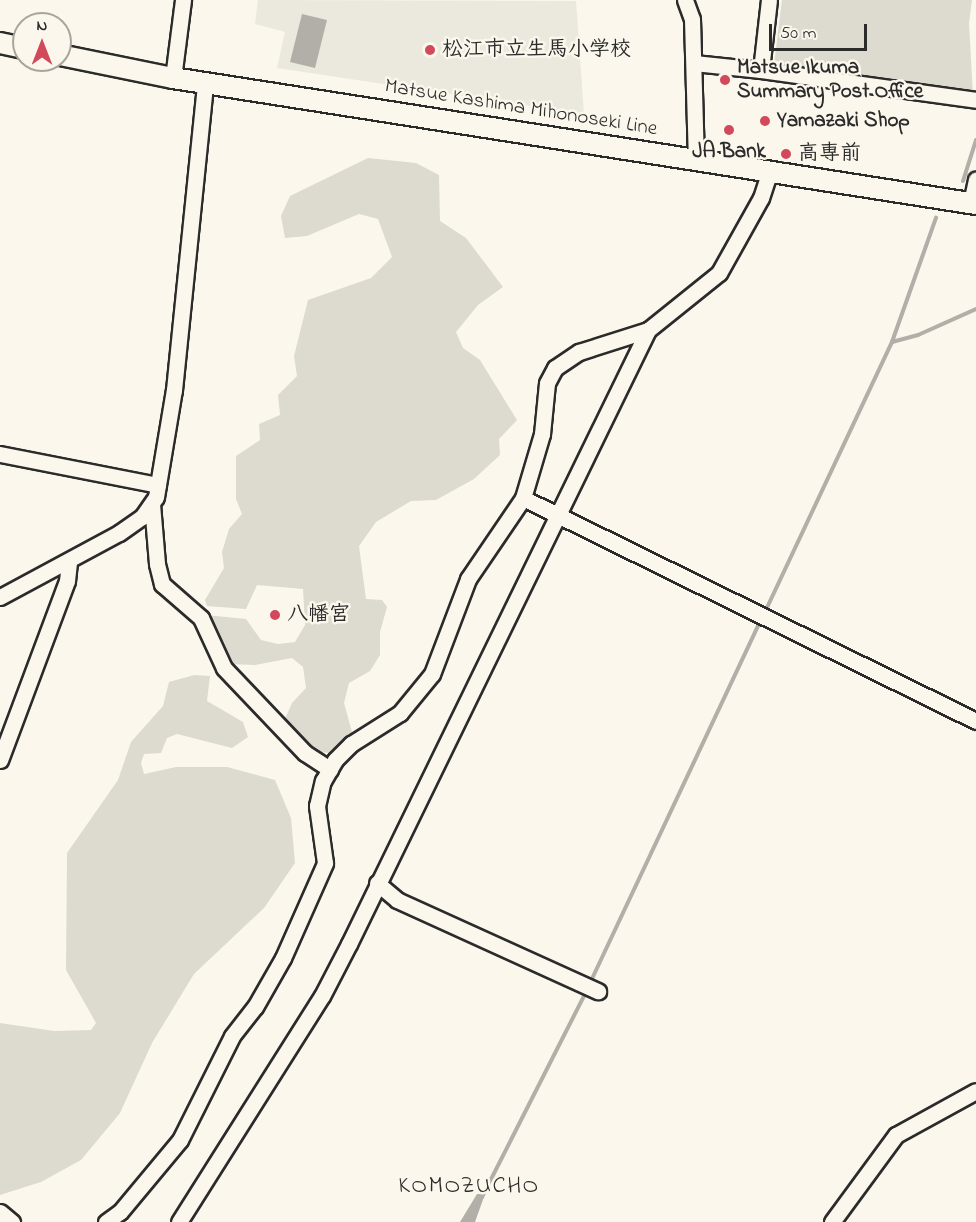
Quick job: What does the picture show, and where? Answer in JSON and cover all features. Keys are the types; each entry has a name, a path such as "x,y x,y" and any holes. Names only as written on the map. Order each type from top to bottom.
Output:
{"main road":[{"name":"Matsue Kashima Mihonoseki Line","path":"72,57 173,78 973,204"}],"street":[{"path":"173,78 183,0"},
{"path":"761,70 769,0"},
{"path":"689,1 694,63 696,159"},
{"path":"694,63 976,100"},
{"path":"0,597 69,563 142,517 152,504 159,485 174,390 205,83"},
{"path":"106,1222 120,1212 180,1140 232,1036 255,1007 283,957 325,862 317,806 330,769 351,744 400,713 428,681 468,579 523,498 542,434 547,383 555,368 579,352 648,330 720,273 761,198 770,171"},
{"path":"973,204 976,180"},
{"path":"179,1222 322,996 377,883 401,842 648,330"},
{"path":"0,454 159,485"},
{"path":"523,498 976,721"},
{"path":"152,504 157,564 162,584 201,618 224,668 305,753 330,769"},
{"path":"0,760 67,581 69,563"},
{"path":"377,883 397,900 597,991"},
{"path":"832,1222 896,1135 976,1091"},
{"path":"0,1212 12,1222"}],"shaded area":[{"name":"松江市立生馬小学校","path":"258,0 576,1 584,114 277,68 285,32 255,24"},
{"path":"782,0 972,0 969,23 973,95 774,65"},
{"path":"302,14 327,20 315,68 290,62"},
{"path":"368,158 416,163 439,175 440,221 466,238 503,287 478,305 456,332 463,348 480,360 517,420 499,439 500,455 474,479 436,500 411,501 376,522 359,546 366,599 382,600 387,607 380,632 380,655 370,671 349,683 344,703 352,732 341,747 328,753 312,750 284,721 292,703 306,688 303,667 292,658 255,665 229,664 206,615 246,619 261,640 278,644 295,642 305,625 303,589 257,585 246,609 207,606 205,600 224,568 222,552 229,529 242,514 236,499 236,456 260,440 259,424 280,415 278,395 297,376 294,356 308,300 371,278 392,257 378,219 359,214 307,236 285,238 281,216 290,196"},
{"path":"194,675 210,676 207,701 243,722 248,737 232,748 177,734 167,738 161,753 144,754 141,763 144,774 176,767 227,767 275,780 291,818 295,863 264,908 194,974 152,1043 120,1113 81,1160 41,1182 0,1195 0,1023 54,1031 91,1030 96,1023 66,970 67,853 118,780 131,742 163,706 169,682"},
{"path":"477,1194 485,1194 475,1222 460,1222"}],"waterway":[{"path":"963,181 976,140"},
{"path":"892,342 936,218"},
{"path":"764,614 892,342 918,335 976,309"},
{"path":"590,983 761,620"},
{"path":"482,1197 587,990"}],"place":[{"name":"松江市立生馬小学校","path":"430,50"},
{"name":"Matsue Ikuma Summary Post Office","path":"725,80"},
{"name":"Yamazaki Shop","path":"765,121"},
{"name":"JA Bank","path":"729,130"},
{"name":"高専前","path":"786,154"},
{"name":"八幡宮","path":"275,615"}],"district":[{"name":"KOMOZUCHO","path":"469,1187"}]}
